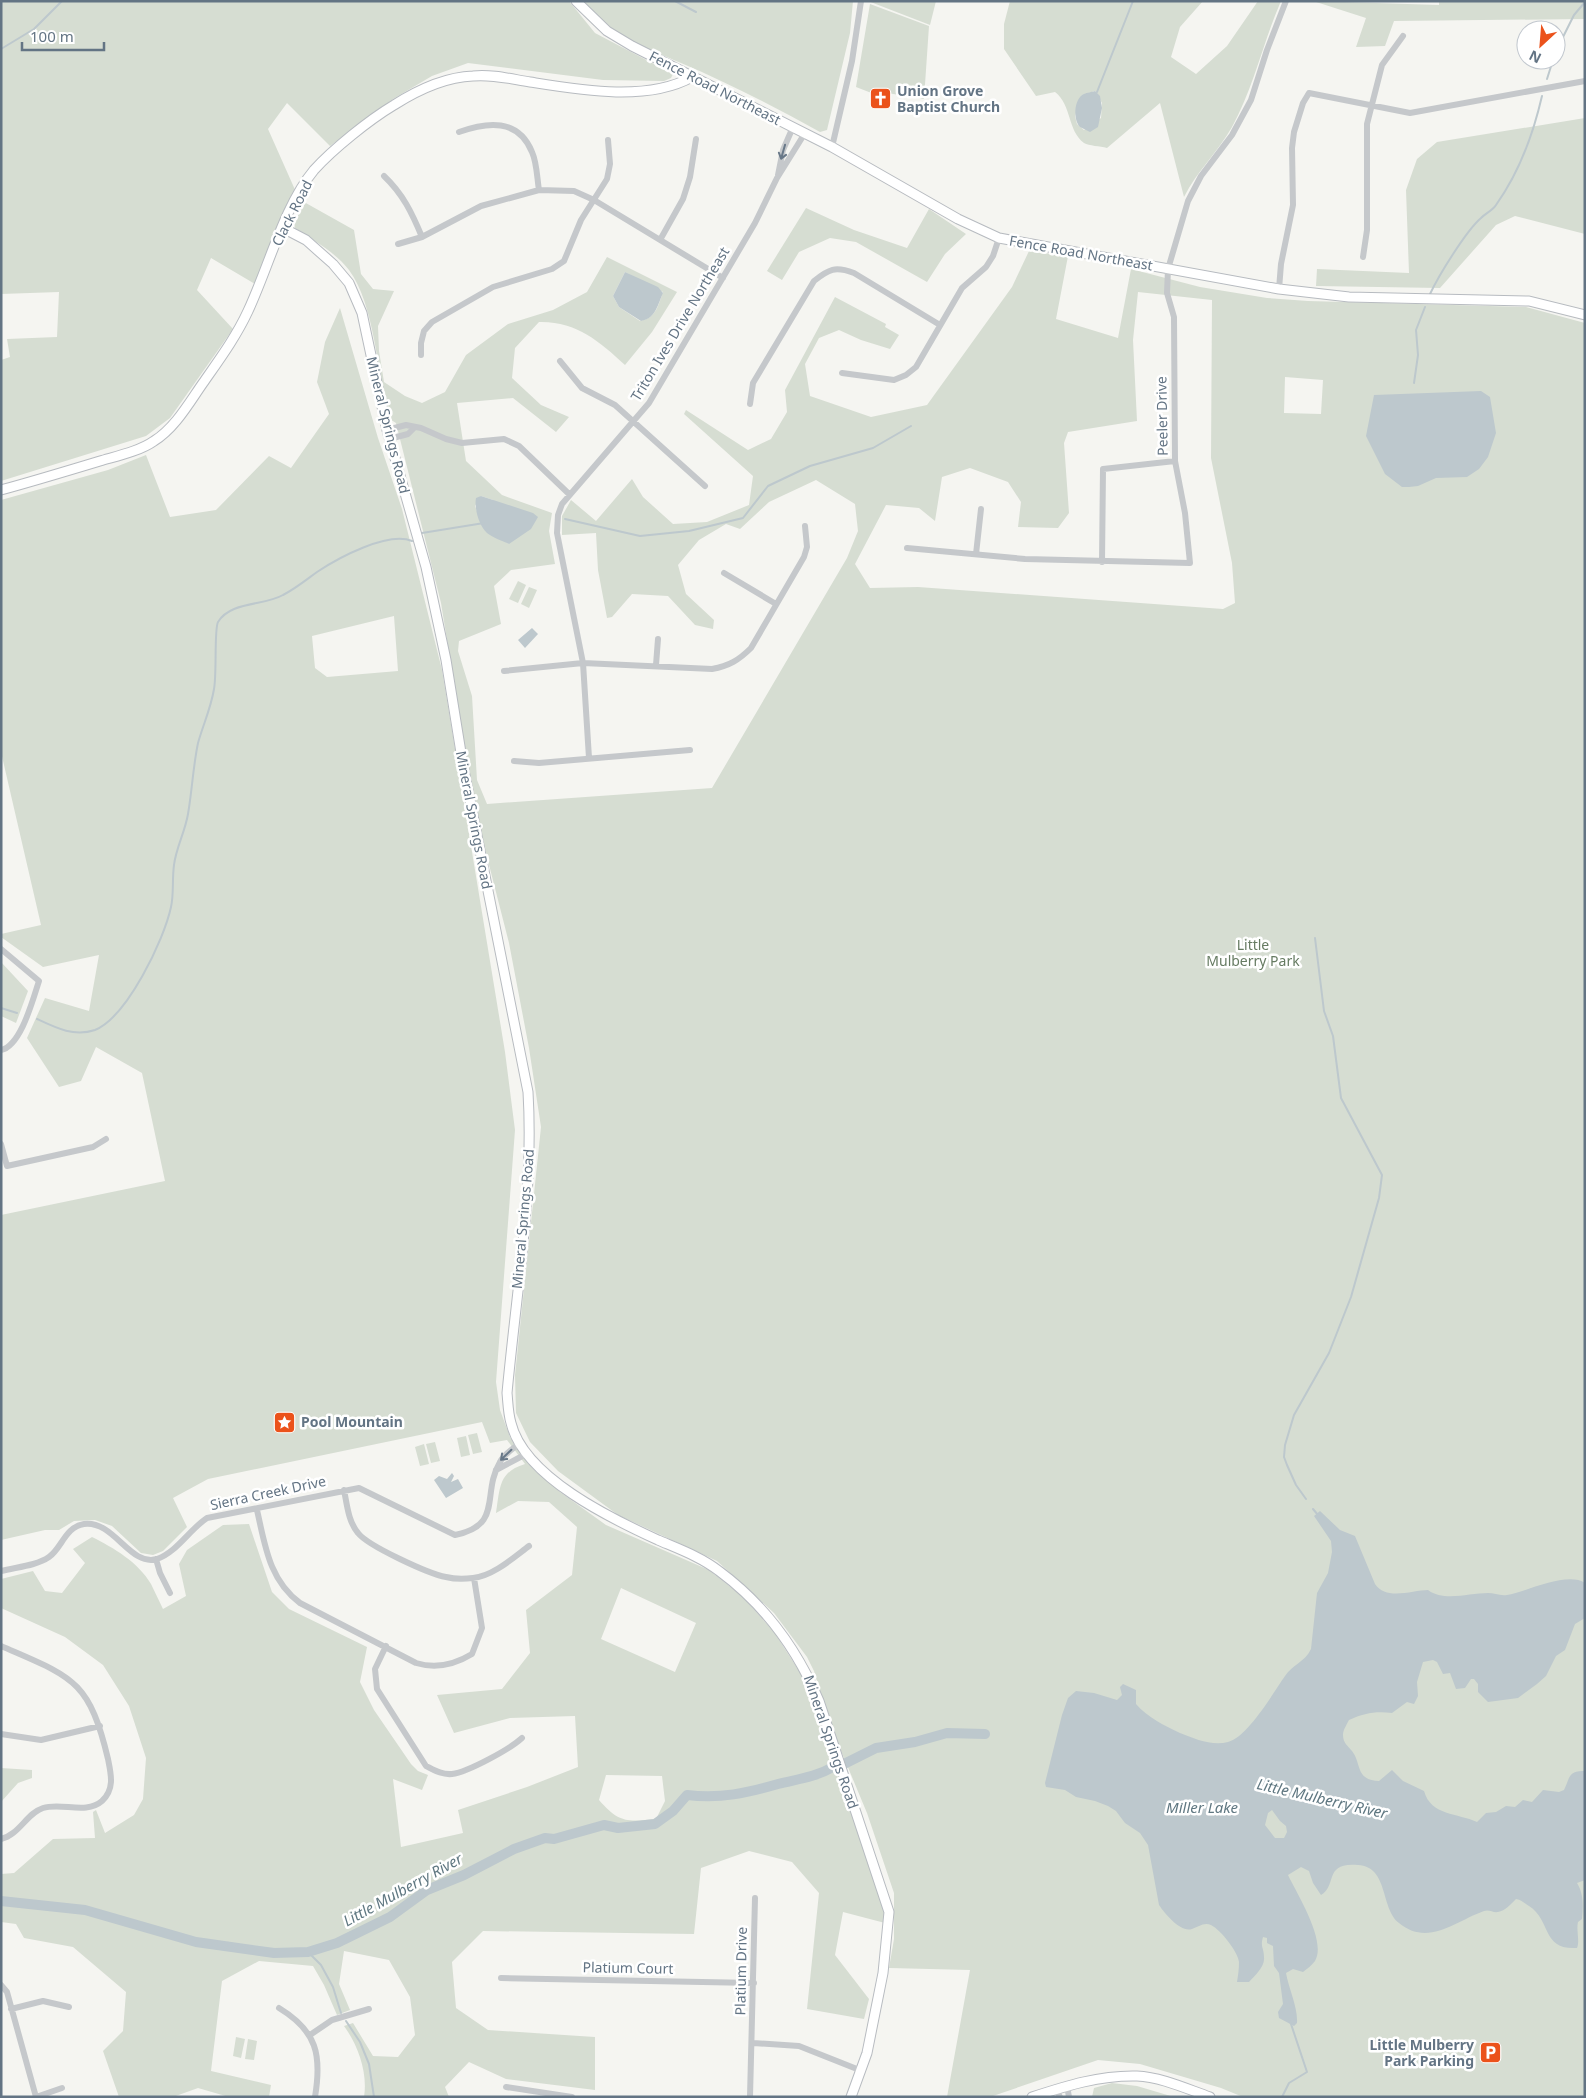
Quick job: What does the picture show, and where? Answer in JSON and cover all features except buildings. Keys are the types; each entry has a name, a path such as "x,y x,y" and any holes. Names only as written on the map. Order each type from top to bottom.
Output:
{"street":[{"name":"Fence Road Northeast","path":"576,1 607,32 832,147 958,219 999,238 1279,290 1349,297 1529,301 1585,315"},
{"path":"832,147 852,62 862,1"},
{"name":"Peeler Drive","path":"1102,562 1190,563 1185,513 1175,461 1174,317 1167,292 1168,269 1188,202 1201,176 1232,135 1251,100 1266,50 1286,1"},
{"path":"1363,257 1367,230 1366,124 1382,65 1403,36"},
{"name":"Clack Road","path":"1,490 115,457 152,443 162,435 183,412 240,328 282,228 314,171 333,152 394,105 431,87 460,77 483,76 574,89 650,91 667,88 692,77"},
{"path":"1279,290 1281,264 1293,204 1292,148 1294,132 1309,93 1410,113 1585,81"},
{"path":"459,132 479,124 497,124 511,128 532,152 539,190"},
{"name":"Triton Ives Drive Northeast","path":"777,178 783,150 793,127"},
{"name":"Triton Ives Drive Northeast","path":"589,758 583,663 557,533 558,516 570,494 634,423 649,403 756,223 777,178 805,133"},
{"path":"660,240 683,199 690,177 696,139"},
{"path":"421,355 420,343 424,331 432,322 493,287 552,269 564,261 571,249 581,220 607,179 610,164 608,140"},
{"path":"384,176 399,190 407,202 422,237"},
{"path":"398,244 422,237 481,206 539,190 574,191 594,200 723,278"},
{"name":"Mineral Springs Road","path":"282,228 306,240 339,270 352,290 362,313 388,434 426,568 446,660 463,765 528,1092 530,1130 528,1171 507,1393 511,1424 520,1443 528,1453 561,1486 594,1509 704,1561 719,1571 768,1616 787,1639 806,1670 819,1702 889,1912 889,1928 883,1973 867,2054 851,2097"},
{"path":"842,373 894,380 906,375 916,367 962,288 986,267 993,256 999,238"},
{"path":"750,404 753,383 814,281 828,270 843,269 854,273 940,325"},
{"path":"560,360 582,388 615,405 705,486"},
{"path":"388,434 406,425 421,428 446,439 462,443 504,439 519,446 570,494"},
{"path":"907,548 1025,559 1102,562 1103,469 1175,461"},
{"path":"976,554 980,509"},
{"path":"504,671 583,663 712,669 727,666 739,660 751,648 804,558 807,547 804,526"},
{"path":"724,573 776,604"},
{"path":"656,666 658,639"},
{"path":"514,761 539,763 690,750"},
{"path":"1,950 40,981 16,1040 6,1049 1,1050"},
{"path":"1,1144 7,1166 93,1147 106,1139"},
{"name":"Sierra Creek Drive","path":"156,1559 171,1551 196,1526 207,1518 257,1510 359,1488 455,1535 472,1532 481,1524 487,1514 496,1470 502,1458 520,1443"},
{"path":"496,1470 528,1453"},
{"path":"344,1490 352,1524 359,1535 368,1542 432,1573 448,1578 474,1578 489,1573 529,1546"},
{"path":"257,1510 269,1562 278,1580 289,1594 300,1602 426,1666 445,1666 472,1654 482,1628 474,1578"},
{"path":"1,1571 42,1561 51,1556 70,1530 83,1524 98,1525 108,1530 137,1556 156,1559 160,1574 170,1592"},
{"path":"1,1646 64,1674 79,1687 91,1704 100,1726 113,1780 102,1801 82,1808 56,1805 41,1808 9,1837 1,1839"},
{"path":"386,1646 375,1669 377,1689 426,1766 439,1773 453,1774 507,1750 522,1738"},
{"path":"1,1734 41,1740 100,1726"},
{"name":"Platium Drive","path":"750,2097 753,2043 755,1898"},
{"name":"Platium Court","path":"501,1978 754,1982"},
{"path":"1,1985 7,1992 36,2097 62,2088"},
{"path":"12,2009 43,2002 69,2007"},
{"path":"279,2008 297,2019 310,2035 317,2061 318,2081 315,2097"},
{"path":"310,2035 332,2020 370,2009"},
{"path":"753,2043 799,2046 862,2071"},
{"path":"1032,2097 1058,2093 1067,2086 1097,2078 1138,2076 1165,2082 1210,2097"},
{"path":"1067,2086 1069,2097"},
{"path":"506,2087 572,2097"}],"green space":[{"path":"1,1 569,1 595,33 673,74 671,78 664,81 603,80 468,63 432,76 393,99 330,146 287,103 268,129 296,192 255,284 211,258 197,290 233,329 170,418 146,436 1,481 1,360 10,357 7,339 57,337 59,292 1,294"},
{"path":"582,1 853,1 850,33 827,130 820,132 769,104 627,38 603,23"},
{"path":"868,1 936,1 930,25"},
{"path":"1010,1 1203,1 1180,27 1171,57 1196,74 1227,46 1258,1 1281,1 1240,112 1232,127 1184,197 1160,103 1107,148 1084,143 1075,131 1060,97 1055,92 1036,96 1004,49 1004,24","holes":["1095,91 1102,103 1101,118 1084,130 1077,124 1075,116 1082,95"]},
{"path":"1313,1 1439,5 1439,1 1585,1 1585,19 1394,21 1385,46 1356,47 1366,18"},
{"path":"870,4 929,26 924,99 875,91 874,94 856,87"},
{"path":"1585,118 1585,234 1515,216 1496,225 1440,288 1316,286 1317,269 1409,273 1406,190 1417,159 1437,142"},
{"name":"Little Mulberry Park","path":"304,202 354,230 361,274 373,289 394,291 378,326 379,351 384,382 405,396 422,403 445,392 466,355 508,324 553,310 587,292 607,257 677,292 652,332 625,365 586,334 564,325 552,323 539,322 515,348 512,378 541,405 569,417 556,432 513,398 457,403 466,461 502,495 552,513 549,531 555,564 511,570 494,586 501,624 459,641 458,651 472,696 477,780 487,804 712,788 847,558 858,531 855,504 816,480 769,502 740,529 726,524 699,540 678,565 686,594 714,620 713,629 695,625 668,596 632,594 612,617 607,618 598,570 596,533 562,535 562,516 571,500 596,521 632,479 643,497 673,524 707,522 749,505 753,476 684,414 686,410 748,450 771,439 787,412 785,390 835,297 886,324 885,327 899,335 890,349 861,340 839,330 819,338 805,364 810,396 871,417 927,405 1012,287 1029,251 1068,256 1056,319 1118,338 1131,269 1200,287 1267,298 1308,301 1526,307 1585,323 1585,2097 1243,2097 1221,2088 1140,2064 1098,2060 990,2097 947,2097 970,1970 889,1968 894,1939 894,1893 867,1813 829,1722 814,1671 807,1657 774,1613 717,1561 618,1515 558,1471 530,1442 516,1413 515,1375 541,1127 529,1048 509,943 474,806 441,603 396,423 388,418 365,302 349,270 331,252 295,228 294,223","holes":["625,272 663,292 658,307 653,314 640,321 619,307 613,296","1138,292 1212,300 1211,458 1232,563 1235,603 1223,609 918,587 870,588 855,564 886,505 919,508 935,521 942,477 970,468 1008,482 1021,502 1018,527 1058,528 1069,513 1064,443 1068,432 1137,421 1133,340","1285,377 1323,380 1321,414 1284,413","481,496 493,500 509,544 484,529 475,506"]},
{"path":"806,208 854,230 907,248 929,209 966,234 945,254 927,282 856,242 830,238 799,252 782,280 767,271"},
{"path":"340,308 378,438 402,509 442,670 505,1052 515,1130 496,1382 500,1410 510,1437 520,1453 560,1492 606,1525 709,1570 743,1597 774,1632 803,1677 827,1739 884,1908 885,1923 843,1912 835,1955 869,1999 864,2019 807,2009 819,1893 792,1862 749,1851 701,1868 694,1934 483,1931 452,1962 456,2008 488,2030 595,2037 595,2090 506,2079 469,2062 445,2087 449,2097 364,2097 365,2078 361,2060 354,2042 344,2026 353,2023 373,2056 398,2057 415,2035 410,1997 389,1960 344,1951 339,1984 350,2010 337,2015 324,1985 313,1966 259,1961 222,1981 211,2071 271,2085 269,2097 229,2097 198,2088 173,2097 119,2097 103,2051 123,2031 126,1992 73,1947 24,1938 16,1924 1,1922 1,1874 14,1873 53,1839 95,1838 93,1812 96,1810 105,1833 134,1815 143,1799 146,1758 129,1706 103,1665 65,1637 1,1608 1,1579 33,1571 45,1591 62,1593 85,1563 73,1549 92,1537 117,1551 146,1576 163,1609 186,1596 179,1564 187,1550 223,1525 249,1524 272,1592 289,1609 367,1647 360,1682 374,1710 411,1764 418,1771 428,1775 422,1790 393,1779 401,1847 463,1833 458,1810 527,1787 578,1767 575,1716 510,1718 454,1733 437,1695 502,1689 530,1653 526,1610 572,1575 577,1527 549,1502 518,1501 496,1513 502,1482 516,1467 525,1464 507,1440 490,1443 482,1422 208,1479 173,1498 187,1527 163,1551 153,1555 141,1553 112,1526 95,1520 74,1521 59,1530 45,1530 1,1540 1,1215 165,1181 142,1073 96,1047 81,1081 59,1087 27,1038 45,998 89,1011 99,955 43,967 1,937 1,934 41,925 1,752 1,500 108,470 146,455 170,517 216,510 269,456 291,468 329,414 317,382 325,342","holes":["394,616 398,671 327,677 315,668 312,636","621,1588 696,1623 675,1672 601,1639","606,1775 662,1776 665,1801 656,1819 638,1821 624,1819 612,1813 599,1800"]},
{"path":"518,581 526,585 518,603 509,599"},
{"path":"529,587 537,590 529,608 521,604"},
{"path":"1,962 28,991 16,1023 1,1016"},
{"path":"477,1433 482,1452 473,1454 468,1435"},
{"path":"466,1436 470,1455 461,1457 457,1438"},
{"path":"435,1442 440,1461 431,1463 426,1444"},
{"path":"424,1444 429,1464 420,1466 415,1447"},
{"path":"1,1768 32,1770 32,1778 18,1783 1,1802"},
{"path":"236,2037 245,2039 241,2058 233,2056"},
{"path":"248,2039 257,2041 254,2060 245,2059"},
{"path":"1112,2083 1137,2086 1174,2097 1092,2097 1094,2088"}],"water":[{"path":"1095,91 1100,96 1102,108 1098,127 1090,132 1080,127 1076,120 1075,111 1077,102 1082,95"},
{"path":"625,272 658,287 663,293 653,314 641,321 619,307 613,296"},
{"path":"1481,391 1490,397 1496,433 1488,457 1479,469 1467,477 1436,478 1418,486 1409,487 1402,487 1385,474 1366,436 1374,395"},
{"path":"481,496 533,513 538,517 531,529 509,544 497,539 484,530 476,507 476,498"},
{"path":"532,628 538,634 525,648 518,640"},
{"path":"452,1473 454,1476 451,1482 458,1479 463,1488 446,1498 434,1480 439,1476 447,1479"},
{"name":"Miller Lake","path":"1320,1511 1340,1530 1355,1536 1375,1584 1386,1592 1400,1593 1428,1590 1441,1596 1488,1593 1504,1595 1568,1579 1585,1583 1585,1618 1575,1624 1565,1650 1556,1656 1546,1676 1518,1698 1488,1702 1478,1692 1478,1684 1474,1679 1471,1679 1465,1688 1456,1689 1450,1673 1443,1674 1437,1662 1433,1660 1423,1662 1417,1682 1418,1696 1414,1704 1407,1702 1392,1713 1370,1713 1349,1720 1344,1729 1343,1738 1366,1778 1379,1781 1392,1770 1403,1781 1424,1791 1433,1805 1439,1809 1446,1813 1477,1822 1486,1813 1496,1812 1506,1806 1515,1807 1523,1800 1532,1802 1543,1790 1559,1792 1564,1790 1572,1773 1585,1771 1585,1880 1577,1883 1583,1905 1582,1919 1578,1922 1577,1948 1566,1947 1552,1940 1536,1912 1518,1899 1501,1911 1486,1911 1442,1930 1421,1933 1410,1930 1399,1923 1393,1916 1380,1880 1368,1867 1347,1865 1340,1867 1335,1871 1326,1891 1321,1895 1313,1883 1309,1871 1301,1867 1288,1875 1304,1905 1314,1930 1318,1952 1315,1961 1303,1972 1293,1969 1286,1973 1296,2011 1297,2023 1294,2026 1279,2018 1278,2012 1283,2004 1279,1973 1274,1966 1273,1946 1267,1943 1267,1938 1263,1937 1262,1940 1264,1961 1259,1971 1249,1982 1237,1982 1238,1958 1219,1931 1208,1924 1192,1929 1178,1926 1159,1905 1148,1845 1140,1833 1125,1823 1116,1811 1108,1806 1076,1797 1065,1790 1046,1787 1045,1783 1062,1715 1068,1698 1076,1691 1094,1693 1117,1700 1122,1695 1120,1687 1123,1684 1136,1690 1136,1704 1151,1717 1180,1733 1204,1741 1228,1742 1244,1732 1260,1714 1288,1672 1311,1649 1317,1593 1328,1573 1332,1552 1331,1541 1314,1516","holes":["1272,1810 1286,1826 1287,1832 1284,1838 1275,1838 1265,1825 1268,1813"]},
{"path":"968,1730 982,1733 984,1737 967,1738 965,1733"}],"waterway":[{"path":"1,49 34,29 62,1"},
{"path":"675,1 696,12"},
{"path":"1097,92 1133,1"},
{"path":"1566,31 1574,15 1585,2"},
{"path":"1547,79 1550,70"},
{"path":"1430,294 1461,243 1475,224 1494,207 1512,180 1530,139 1542,96"},
{"path":"1414,383 1418,355 1416,330 1425,307"},
{"path":"565,519 640,536 689,531 743,518 768,486 810,466 873,448 911,426"},
{"path":"422,533 484,523"},
{"path":"37,1019 72,1032 95,1030 107,1022 131,994 161,938 171,907 173,870 188,814 198,743 213,696 218,622 231,610 283,595 326,566 350,553 390,540 402,539 412,541"},
{"path":"1306,1499 1296,1485 1287,1465 1284,1457 1285,1445 1294,1415 1329,1353 1351,1297 1379,1198 1382,1175 1341,1098 1333,1036 1324,1011 1315,938"},
{"path":"1,1008 17,1013"},
{"path":"1313,1509 1318,1515"},
{"name":"Little Mulberry River","path":"844,1764 876,1748 915,1742 947,1733 985,1734"},
{"name":"Little Mulberry River","path":"1,1901 85,1910 196,1942 274,1953 308,1952 337,1943 390,1917 427,1890 464,1875 514,1849 545,1838 554,1839 604,1825 618,1828 655,1824 673,1811 687,1795 723,1796 745,1792 813,1775 833,1767"},
{"path":"308,1952 321,1965 333,1987 341,2013"},
{"path":"346,2021 360,2042 369,2064 374,2097"},
{"path":"1282,2097 1289,2083 1307,2072 1290,2021"}],"place":[{"name":"Union Grove Baptist Church","path":"881,99"},
{"name":"Pool Mountain","path":"285,1422"},
{"name":"Little Mulberry Park Parking","path":"1490,2053"}]}
